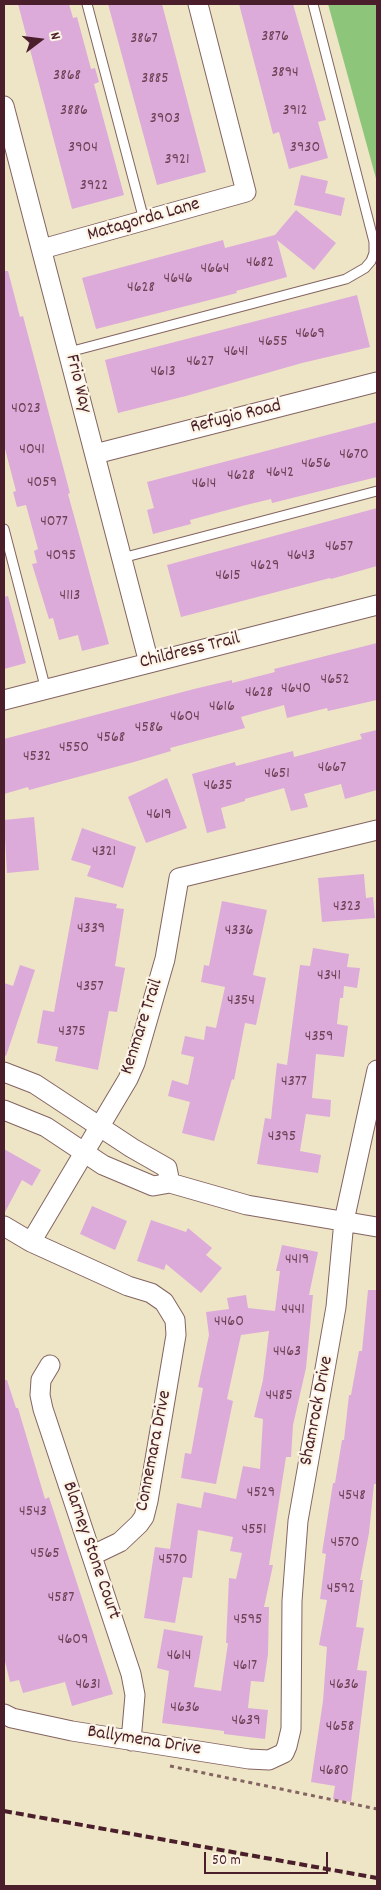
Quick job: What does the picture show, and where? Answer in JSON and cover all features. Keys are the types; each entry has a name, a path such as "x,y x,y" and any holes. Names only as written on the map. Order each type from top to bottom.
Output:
{"street":[{"name":"Matagorda Lane","path":"42,249 246,192 198,4"},
{"name":"Frio Way","path":"4,106 149,663"},
{"name":"Refugio Road","path":"95,454 377,382"},
{"name":"Childress Trail","path":"4,700 377,605"},
{"name":"Kenmare Trail","path":"31,1242 128,1079 135,1063 165,959 179,878 377,830"},
{"name":"Shamrock Drive","path":"284,1753 288,1746 291,1729 292,1601 298,1522 336,1308 344,1221 377,1070"},
{"path":"4,1072 35,1084 132,1148 166,1168 170,1183"},
{"path":"4,1110 46,1127 104,1165 153,1186 170,1183 256,1207 377,1227"},
{"path":"4,1226 31,1242"},
{"name":"Connemara Drive","path":"31,1242 128,1286 151,1293 164,1302 175,1320 174,1345 150,1492 144,1517 120,1542 93,1555"},
{"name":"Blarney Stone Court","path":"50,1365 41,1380 40,1395 43,1409 51,1437 93,1555 134,1684 135,1709 131,1741"},
{"name":"Ballymena Drive","path":"4,1714 12,1718 72,1731 260,1760 269,1760 284,1753"}],"lane":[{"path":"87,4 144,220"},
{"path":"69,352 346,279 365,268 371,261 374,253 374,242 313,4"},
{"path":"122,558 377,491"},
{"path":"4,530 46,690"}],"path":[{"path":"162,1764 377,1809"}],"green space":[{"path":"328,4 377,4 377,182"}],"building":[{"path":"18,4 69,4 73,18 77,17 91,69 95,68 99,82 94,84 124,195 72,209"},
{"path":"108,4 162,4 206,172 157,185"},
{"path":"239,4 293,4 326,120 318,122 328,158 289,169 279,132 273,134"},
{"path":"301,175 328,181 325,193 345,198 341,216 294,205"},
{"path":"296,210 336,243 314,270 277,240 287,277 236,291 237,293 96,329 82,278 223,240 225,248 275,235"},
{"path":"4,271 8,271 20,317 23,316 70,493 68,494 109,644 82,651 78,635 59,640 53,618 49,619 32,564 37,563 34,551 38,549 26,505 17,507 13,492 16,491 4,445"},
{"path":"357,295 370,347 302,363 118,413 105,360"},
{"path":"377,422 377,477 272,503 271,499 246,505 190,520 191,524 153,534 147,510 154,508 147,482"},
{"path":"377,508 377,566 181,617 167,565"},
{"path":"8,596 26,663 4,669 4,597"},
{"path":"377,643 377,700 328,711 327,708 287,718 284,705 241,717 245,728 170,748 171,751 134,762 29,790 28,787 4,794 4,739 194,689 232,680 232,683 275,672 274,669"},
{"path":"377,730 377,790 345,799 341,784 304,794 308,807 291,811 284,788 221,808 226,828 207,833 192,774 235,762 236,766 293,751 294,757 362,739 360,734"},
{"path":"167,778 187,828 146,843 128,797"},
{"path":"34,817 39,870 7,873 4,820"},
{"path":"82,828 136,847 123,888 87,876 91,866 71,860"},
{"path":"364,874 366,898 373,897 375,918 322,922 318,878"},
{"path":"75,897 117,904 116,908 124,909 115,966 125,968 117,1012 109,1011 98,1070 55,1061 58,1047 37,1043 43,1010 54,1012"},
{"path":"222,901 267,910 253,975 266,978 256,1025 245,1023 234,1080 232,1079 214,1141 182,1133 190,1102 168,1096 172,1080 188,1085 194,1057 181,1054 185,1036 204,1040 206,1026 216,1028 225,987 201,982 204,965 209,966"},
{"path":"313,948 349,954 347,967 360,968 357,988 344,986 343,998 340,998 337,1024 348,1026 344,1057 316,1054 312,1098 331,1100 330,1117 306,1114 300,1151 321,1155 318,1173 257,1164 265,1118 271,1119 277,1063 287,1065 300,965 310,966"},
{"path":"20,965 35,970 6,1056 4,1055 4,983 13,986"},
{"path":"4,1149 41,1170 32,1186 22,1180 4,1214"},
{"path":"92,1206 127,1221 115,1250 80,1234"},
{"path":"151,1220 186,1232 188,1228 212,1248 206,1255 222,1268 201,1293 166,1264 164,1270 137,1261"},
{"path":"282,1245 318,1252 309,1295 313,1295 306,1368 293,1425 291,1457 286,1457 269,1565 273,1565 264,1607 269,1607 268,1654 264,1682 251,1681 248,1708 268,1710 265,1739 224,1734 224,1731 162,1723 169,1671 157,1668 164,1629 203,1636 194,1687 221,1691 228,1643 226,1643 229,1578 236,1579 242,1553 230,1551 233,1537 198,1530 192,1578 183,1577 175,1623 144,1618 155,1547 170,1549 177,1503 201,1508 204,1492 236,1499 243,1466 260,1469 263,1419 254,1417 263,1380 269,1331 241,1335 227,1399 233,1401 216,1484 181,1478 185,1453 191,1454 203,1388 198,1387 209,1335 206,1312 229,1309 227,1298 246,1295 248,1308 275,1311 280,1271 276,1271"},
{"path":"368,1290 377,1290 377,1484 374,1484 369,1533 360,1580 363,1580 356,1627 364,1628 357,1670 367,1671 351,1802 333,1799 335,1786 311,1782 323,1701 327,1647 319,1645 327,1600 320,1599 326,1554 322,1553 333,1483 335,1483 342,1440 344,1440 349,1395 351,1395 359,1351 362,1351"},
{"path":"4,1380 7,1380 16,1408 18,1408 45,1499 49,1497 113,1694 72,1706 65,1682 23,1693 19,1680 10,1682 4,1657"}],"railway":[{"path":"4,1811 377,1878"}]}
